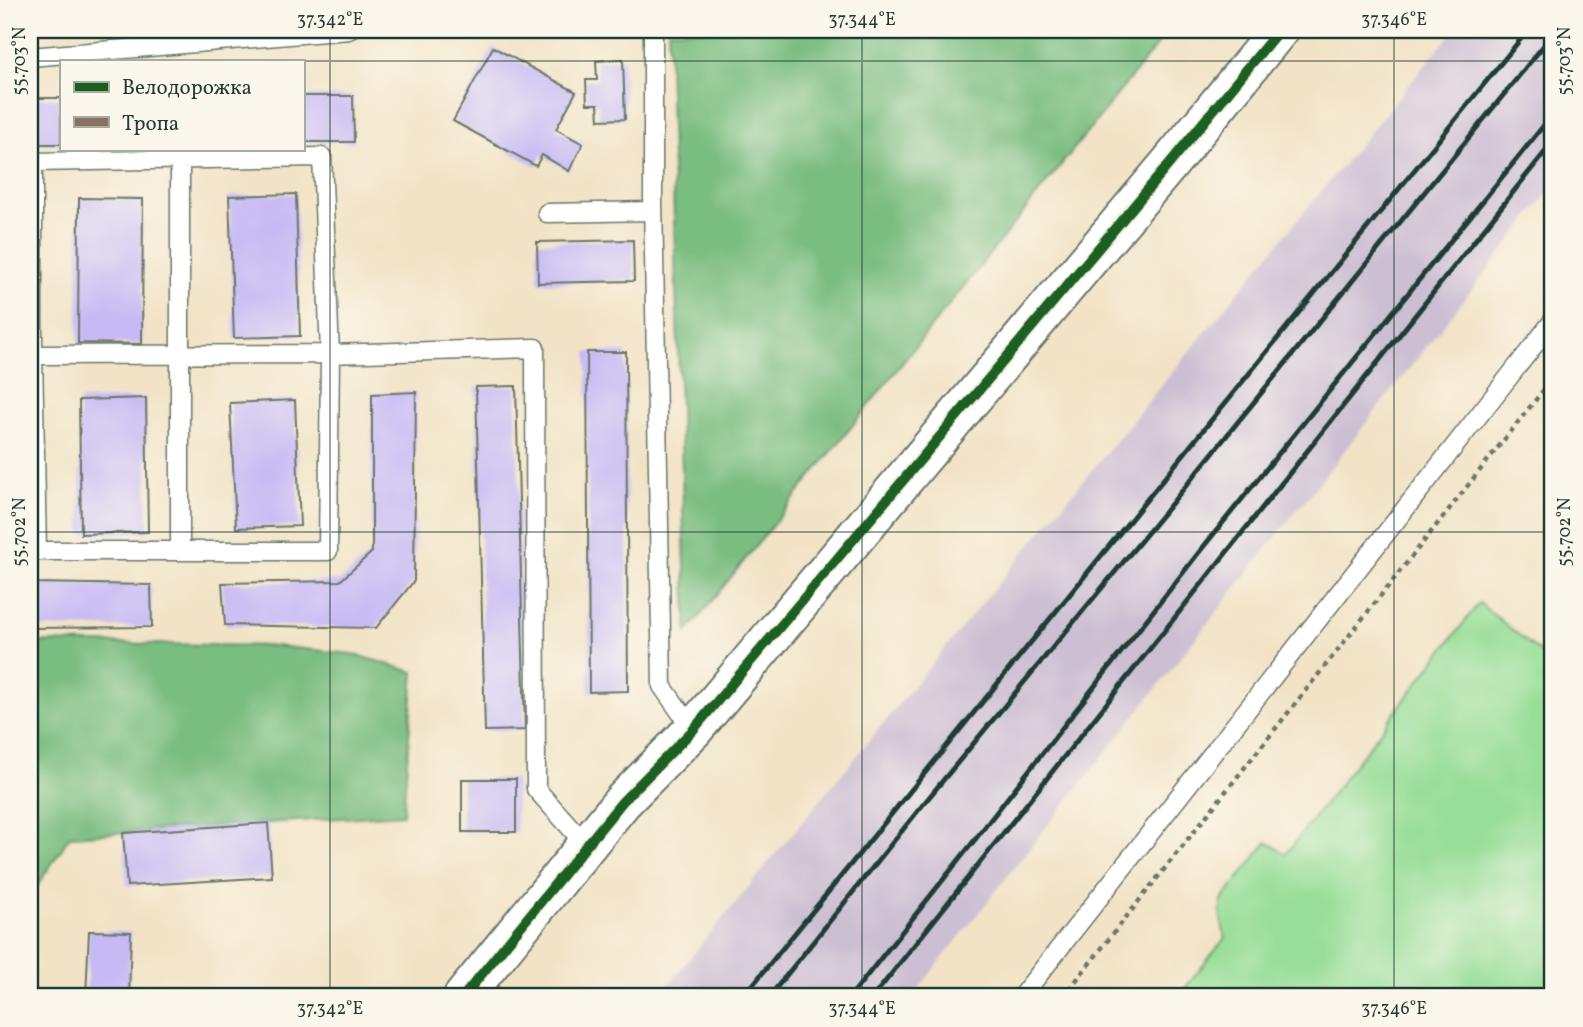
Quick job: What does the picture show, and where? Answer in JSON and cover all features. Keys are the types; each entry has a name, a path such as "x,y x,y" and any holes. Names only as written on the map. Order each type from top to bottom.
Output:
{"street":[{"path":"463,997 622,802 693,730 1279,30"}],"lane":[{"path":"30,58 349,30"},
{"path":"653,30 653,212 662,686 693,730"},
{"path":"180,551 181,154"},
{"path":"181,154 322,157 330,354 328,551 37,551 33,162 181,154"},
{"path":"547,213 653,212"},
{"path":"1021,997 1553,321"},
{"path":"33,355 330,354 535,348 536,789 586,845"}],"path":[{"path":"1063,997 1553,378"}],"shaded area":[{"path":"1454,30 1553,30 1553,187 912,997 658,997"}],"green space":[{"path":"668,30 1169,30 687,632"},
{"path":"1479,603 1553,663 1553,997 1178,997 1225,938 1220,912 1222,900 1267,842 1286,854"},
{"path":"30,642 275,646 353,654 414,672 403,814 70,836 30,897"}],"building":[{"path":"493,47 576,92 556,129 583,144 569,171 542,155 536,166 453,121"},
{"path":"623,59 625,119 599,120 598,104 587,104 586,80 597,80 596,61"},
{"path":"304,96 353,96 354,142 304,142"},
{"path":"30,98 60,98 60,144 33,144 30,147"},
{"path":"296,194 300,336 234,338 229,196"},
{"path":"79,198 143,199 142,344 78,343"},
{"path":"633,240 634,281 538,283 537,242"},
{"path":"587,352 626,352 628,691 589,692"},
{"path":"516,386 525,730 485,731 476,387"},
{"path":"416,392 414,581 376,628 225,625 222,583 340,581 372,552 372,394"},
{"path":"146,398 148,532 81,534 79,400"},
{"path":"295,400 300,526 236,528 230,403"},
{"path":"30,581 151,585 152,627 30,628"},
{"path":"462,779 516,779 516,832 462,832"},
{"path":"268,823 272,877 127,886 123,833"},
{"path":"89,931 131,932 129,997 86,997"}],"railway":[{"path":"743,997 1528,30"},
{"path":"769,997 1553,34"},
{"path":"850,997 1200,551 1553,114"},
{"path":"873,997 1553,142"}],"marked path":[{"path":"285,30 285,35"}],"cycle path":[{"path":"463,997 622,802 693,730 1279,30"}]}
